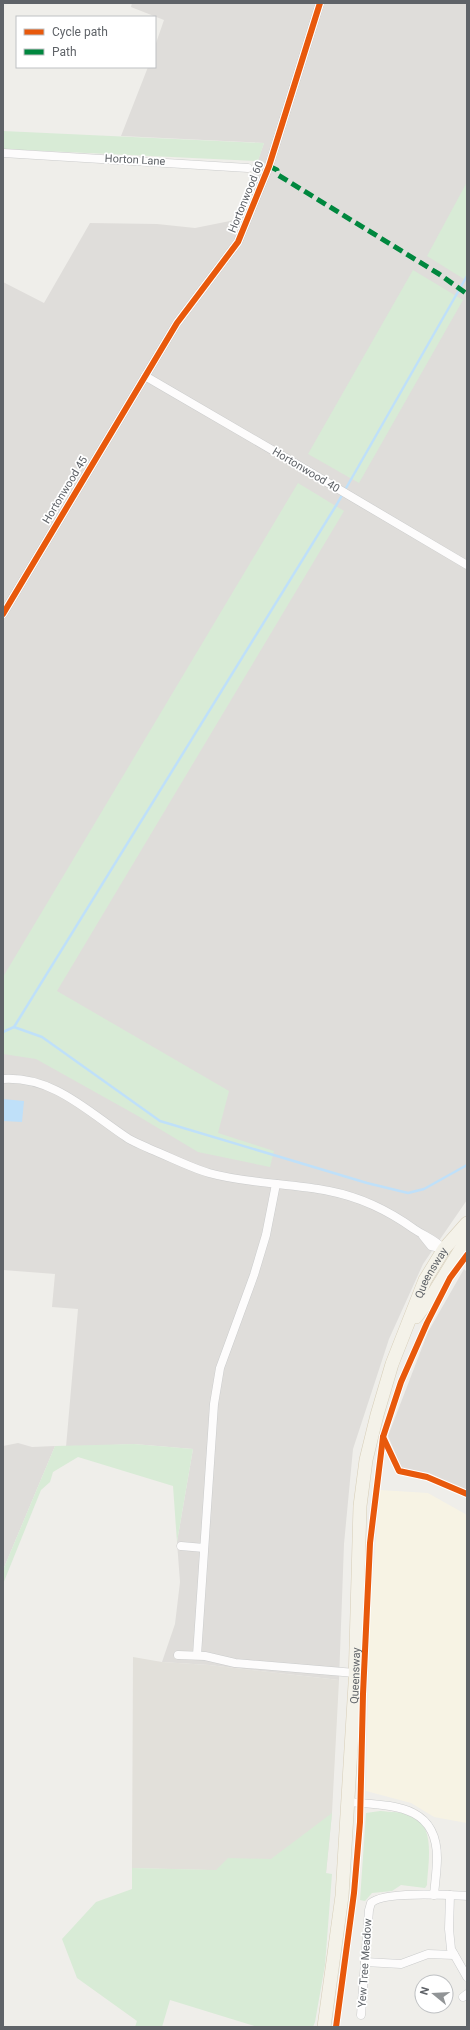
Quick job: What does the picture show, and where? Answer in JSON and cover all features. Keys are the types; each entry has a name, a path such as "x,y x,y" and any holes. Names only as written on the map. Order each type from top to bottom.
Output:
{"main road":[{"name":"Queensway","path":"324,2027 342,1896 349,1802 362,1485 377,1415 392,1364 425,1280 444,1249 467,1223"},
{"name":"Queensway","path":"406,1330 432,1296 467,1238"},
{"path":"444,1249 455,1257"}],"street":[{"name":"Hortonwood 60","path":"145,376 177,323 238,242 269,166 320,3"},
{"name":"Horton Lane","path":"3,152 248,168"},
{"name":"Hortonwood 40","path":"145,376 467,565"},
{"name":"Hortonwood 45","path":"3,614 145,376"},
{"path":"3,1079 12,1078 45,1084 73,1098 127,1138 173,1159 210,1173 329,1191 361,1200 397,1217 421,1234 431,1246 444,1249"},
{"path":"197,1655 214,1404 220,1368 254,1276 266,1235 276,1184"},
{"path":"181,1546 204,1548"},
{"path":"178,1654 197,1655 235,1663 355,1673"},
{"path":"349,1802 395,1807 408,1810 422,1817 433,1834 436,1844 437,1858 434,1895"},
{"name":"Yew Tree Meadow","path":"361,2015 369,1910 374,1900 404,1895 467,1896"},
{"path":"450,1895 450,1939 454,1955 467,1977"},
{"path":"365,1962 401,1964 428,1954 454,1955"}],"shaded area":[{"path":"132,3 467,3 467,1200 423,1264 389,1339 353,1449 344,1544 339,1680 209,1665 162,1662 175,1624 180,1582 177,1542 193,1449 134,1444 66,1447 78,1309 52,1307 55,1274 3,1270 3,282 44,303 90,223 157,224 195,228 230,221 238,216 264,143 121,136 148,68 156,68 156,43 164,20 131,7"},
{"path":"464,1269 467,1272 467,1491 429,1473 402,1469 388,1436 428,1332"},
{"path":"18,1443 32,1447 55,1446 3,1570 3,1446"},
{"path":"380,1490 428,1493 467,1515 467,1823 434,1817 411,1803 366,1791 370,1615"},
{"path":"133,1657 162,1662 209,1665 339,1680 332,1813 326,1873 132,1868"}],"green space":[{"path":"3,131 264,143 258,161 3,149"},
{"path":"467,182 467,281 427,256"},
{"path":"413,270 463,300 359,483 308,454"},
{"path":"298,483 344,511 57,991 229,1091 218,1133 274,1151 270,1167 198,1152 138,1116 36,1059 3,1054 3,977"},
{"path":"134,1444 193,1449 177,1542 173,1486 78,1457 53,1472 50,1482 41,1490 3,1584 3,1570 55,1446"},
{"path":"380,1811 412,1815 420,1820 428,1836 429,1857 427,1885 425,1888 401,1885 392,1891 372,1893 365,1901 360,1900 366,1813"},
{"path":"332,1813 326,1873 332,1874 325,1965 313,2027 258,2027 170,2000 162,2027 135,2027 137,2021 77,1978 62,1939 96,1902 132,1889 132,1868 216,1870 228,1858 271,1859"}],"water":[{"path":"3,1099 24,1101 22,1122 3,1121"}],"waterway":[{"path":"3,1032 14,1027 337,504 467,276"},
{"path":"14,1027 42,1037 160,1121 367,1183 408,1193 424,1189 467,1165"}],"marked path":[{"path":"269,166 277,170 278,175 439,274 467,294"}],"cycle path":[{"path":"3,614 177,323 238,242 269,166 320,3"},
{"path":"336,2027 354,1893 360,1822 363,1694 370,1543 383,1437 401,1382 427,1323 450,1278 467,1255"},
{"path":"383,1437 399,1471 427,1477 467,1494"}]}
